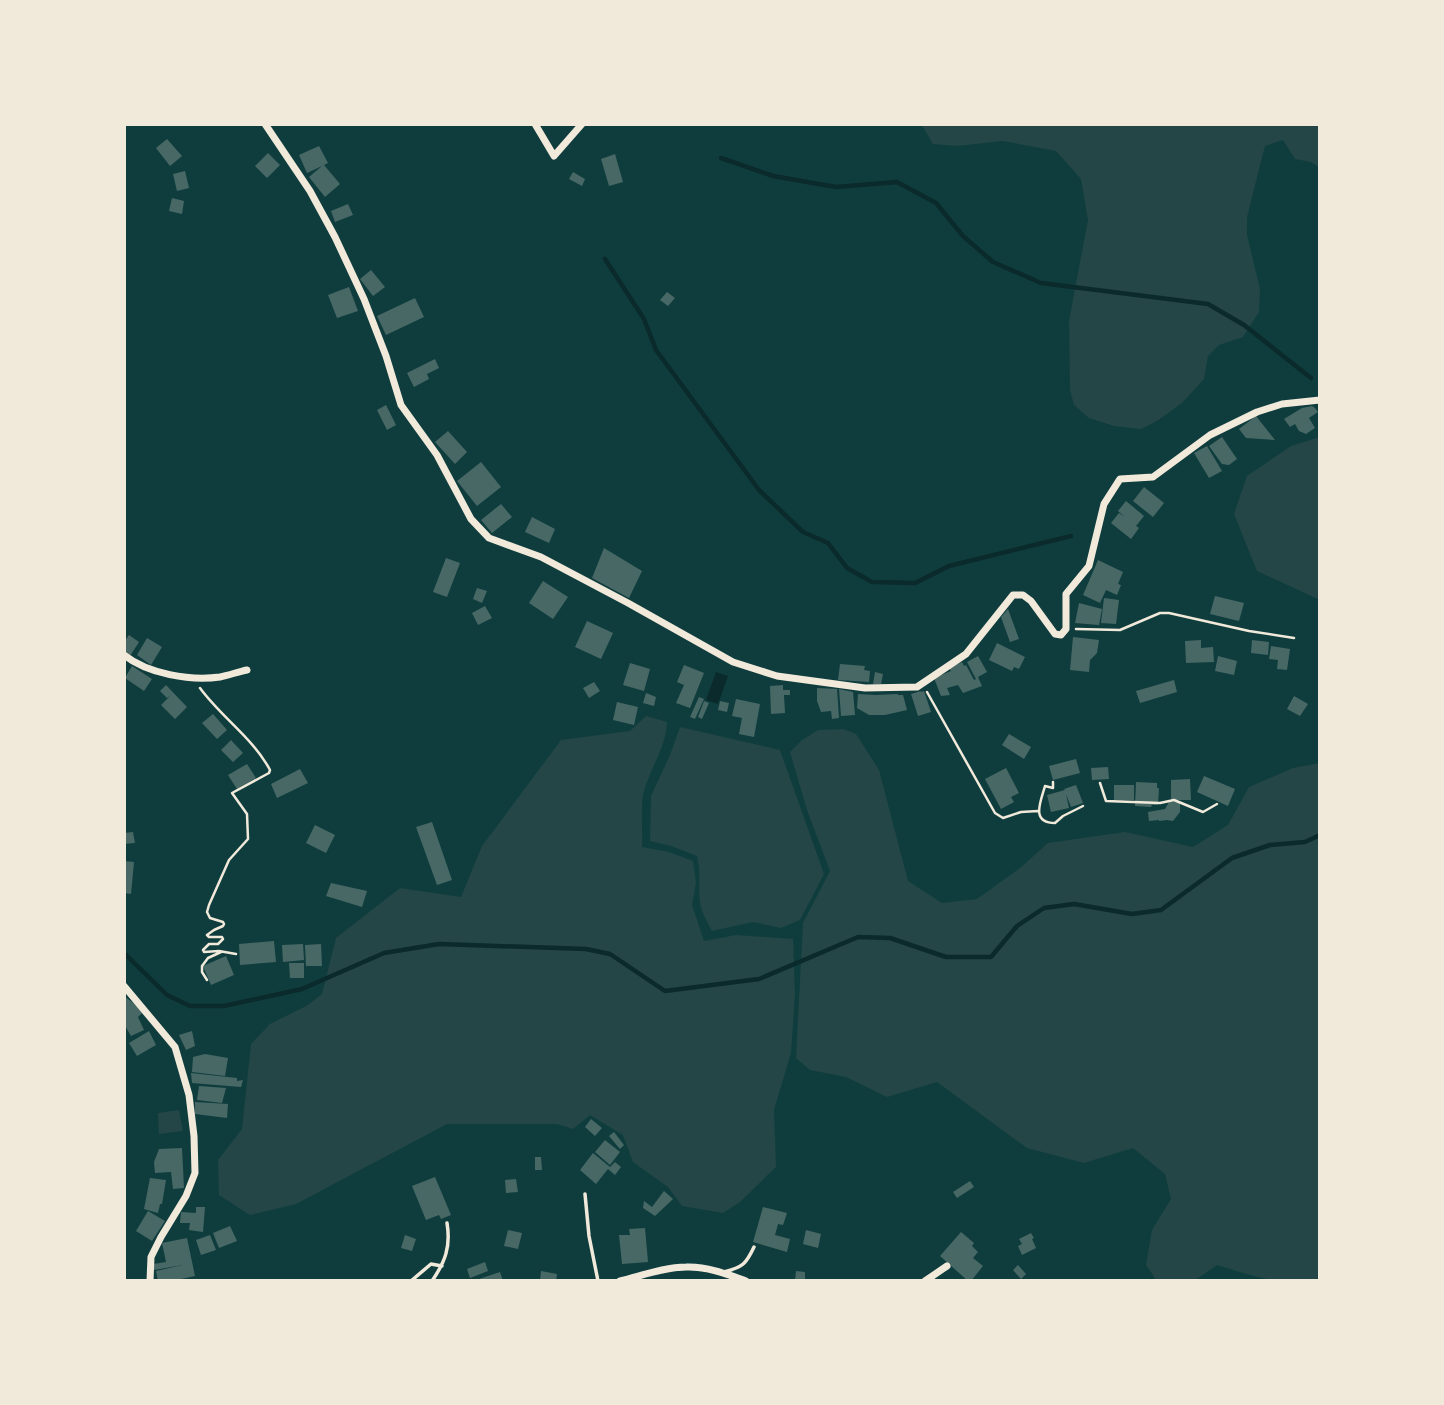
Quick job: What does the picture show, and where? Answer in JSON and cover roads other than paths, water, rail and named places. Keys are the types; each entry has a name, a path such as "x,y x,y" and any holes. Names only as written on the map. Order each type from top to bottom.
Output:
{"street":[{"path":"265,124 310,191 335,237 364,299 401,405 437,455 471,519 489,538 541,557 733,662 778,676 865,688 917,687 967,654 1013,596 1023,595 1031,601 1055,634 1061,635 1066,629 1066,594 1089,566 1104,504 1119,479 1153,477 1210,435 1257,412 1282,404 1320,400"},
{"path":"535,124 554,156 582,124"},
{"path":"124,655 147,669 193,677 221,677 247,670"},
{"path":"124,986 175,1047 189,1095 194,1136 195,1173 186,1196 151,1257 150,1281"},
{"path":"925,1281 947,1266"},
{"path":"620,1281 686,1267 722,1272 746,1281"}],"lane":[{"path":"585,1195 589,1237 598,1281"},
{"path":"432,1281 447,1255 447,1223"},
{"path":"722,1272 740,1268 754,1247"},
{"path":"411,1281 431,1264 442,1266"}],"waterway":[{"path":"721,158 773,176 836,187 897,182 936,203 963,236 993,262 1041,283 1208,304 1244,325 1311,378"},
{"path":"605,259 644,319 656,350 759,490 803,532 828,543 847,568 872,582 915,583 949,566 1071,536"},
{"path":"124,953 167,995 190,1006 224,1006 302,989 384,953 439,944 586,949 610,954 665,991 759,979 858,937 890,938 946,957 991,957 1017,926 1044,908 1074,904 1132,914 1161,910 1232,858 1270,845 1305,842 1320,835"}]}
